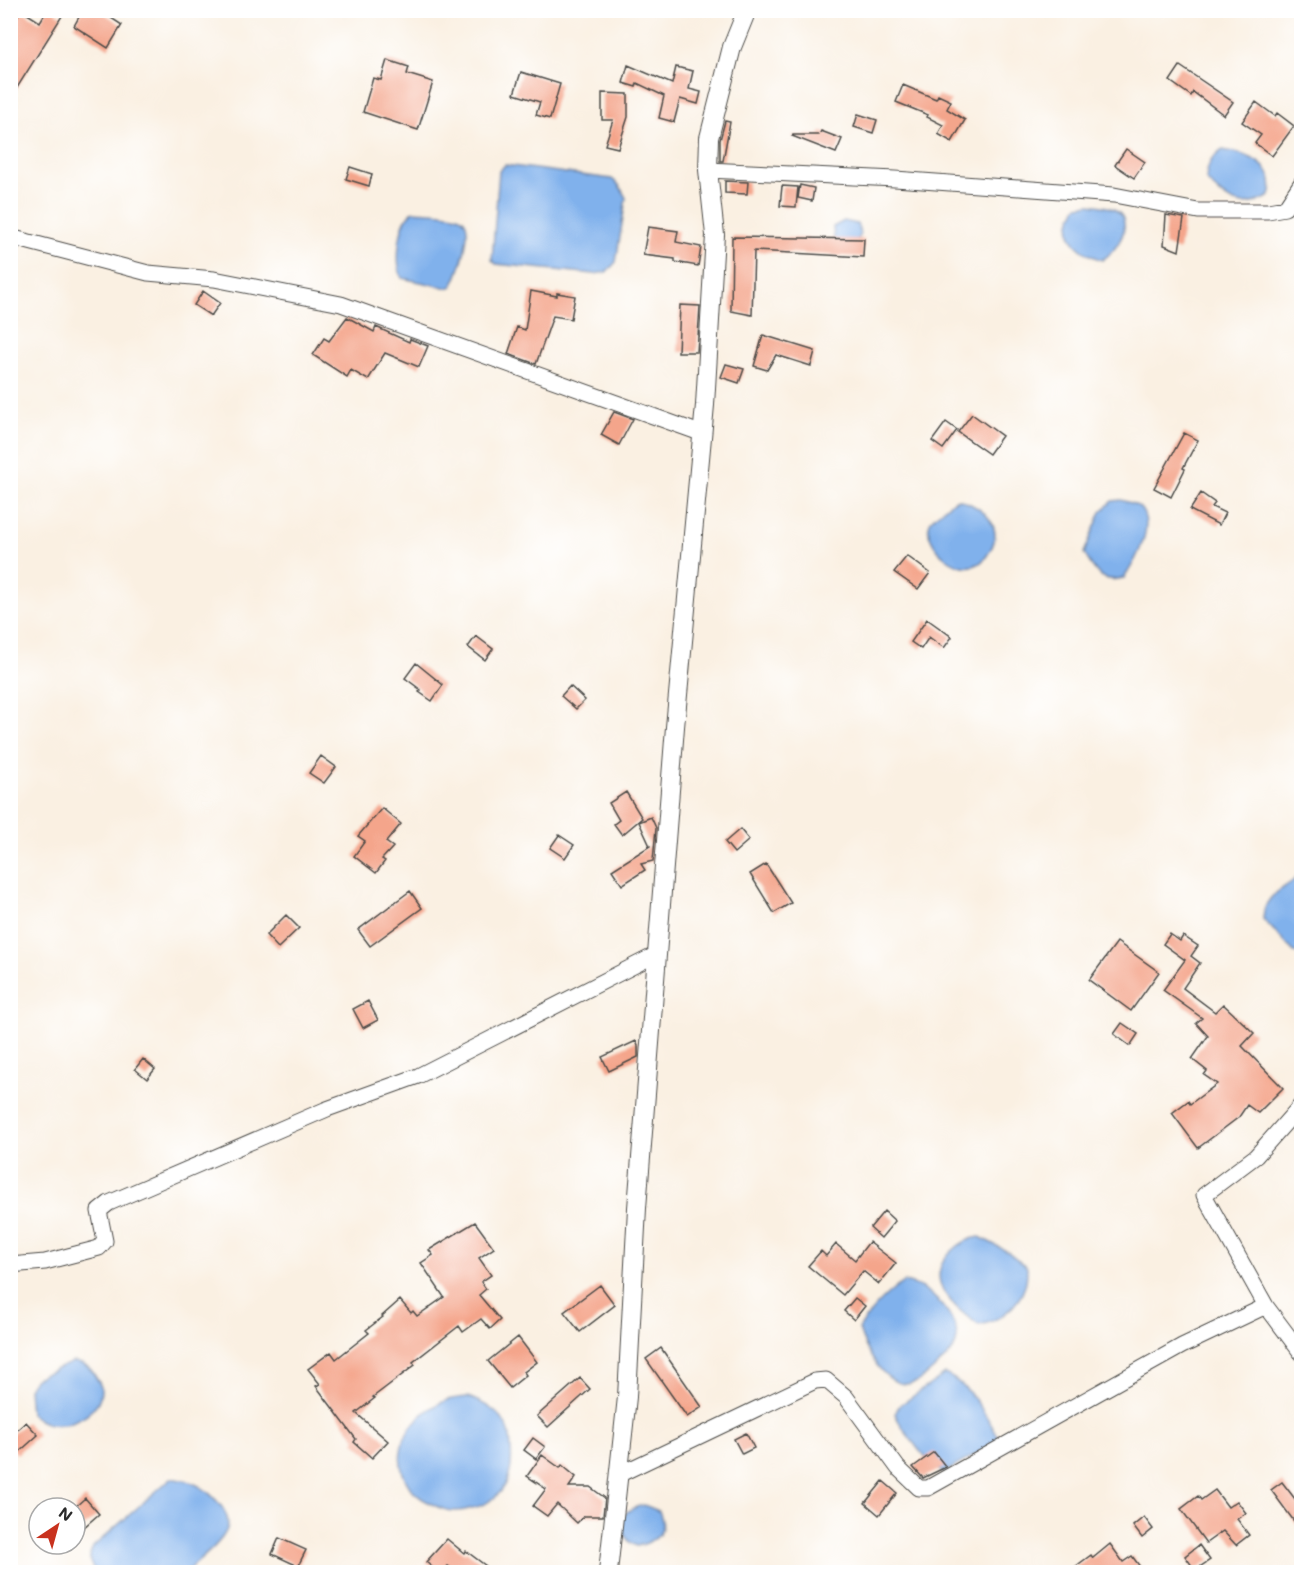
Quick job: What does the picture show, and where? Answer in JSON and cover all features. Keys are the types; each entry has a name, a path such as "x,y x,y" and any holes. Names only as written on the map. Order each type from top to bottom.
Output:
{"street":[{"path":"608,1572 627,1396 637,1208 657,954 675,727 703,434 716,235 708,170 709,138 732,47 747,10"},
{"path":"708,170 895,179 1114,195 1198,211 1268,211 1285,208 1302,182"},
{"path":"10,237 148,273 214,279 341,304 703,434"},
{"path":"10,1265 45,1262 99,1248 105,1241 99,1211 109,1203 327,1109 418,1076 657,954"},
{"path":"1302,1104 1256,1156 1204,1195 1266,1306 1302,1354"},
{"path":"618,1475 815,1381 826,1380 846,1397 906,1476 919,1488 928,1488 1182,1346 1266,1306"}],"water":[{"path":"1223,150 1251,158 1266,169 1272,185 1270,196 1251,204 1235,202 1221,194 1206,180 1210,163"},
{"path":"505,165 612,179 619,185 626,198 616,262 607,272 594,274 496,264 492,260 499,171"},
{"path":"1090,204 1114,209 1124,221 1119,243 1102,260 1084,252 1070,233 1072,216 1078,206"},
{"path":"414,211 452,215 462,218 466,223 467,231 462,262 455,281 448,288 402,278 398,263 399,242 405,222"},
{"path":"844,221 857,224 861,234 857,241 840,243 834,238 833,227"},
{"path":"958,499 985,514 994,528 995,537 992,547 986,557 977,564 967,566 956,564 946,558 932,541 929,531 933,518"},
{"path":"1121,500 1139,507 1144,514 1145,533 1134,563 1124,578 1109,579 1095,570 1084,553 1101,512 1112,501"},
{"path":"1301,874 1301,957 1263,919 1264,910 1272,897"},
{"path":"980,1237 1008,1252 1027,1267 1027,1279 1018,1300 1007,1312 979,1325 951,1302 944,1293 939,1273 943,1262 954,1249 968,1240"},
{"path":"903,1282 923,1289 939,1302 954,1323 957,1338 951,1353 927,1375 913,1383 903,1384 894,1381 878,1366 871,1357 859,1329 879,1303"},
{"path":"73,1362 89,1368 99,1382 100,1397 91,1411 76,1420 58,1424 42,1421 30,1413 28,1389 35,1378"},
{"path":"945,1374 970,1393 999,1438 997,1442 944,1473 924,1456 895,1414 899,1406"},
{"path":"468,1397 490,1408 500,1416 507,1427 511,1449 510,1471 503,1488 489,1501 465,1510 449,1510 427,1502 411,1489 404,1475 401,1449 405,1437 421,1416 445,1401"},
{"path":"171,1478 193,1483 218,1501 228,1522 227,1529 220,1540 186,1572 96,1572 90,1560 93,1547"},
{"path":"644,1505 659,1511 662,1530 656,1538 637,1546 629,1542 622,1531 621,1520 627,1512"}],"building":[{"path":"21,10 40,22 47,10 53,10 62,16 10,99 10,27"},
{"path":"83,10 99,10 122,25 108,48 74,26"},
{"path":"387,60 409,67 407,74 433,82 418,130 363,112 373,78 381,80"},
{"path":"628,65 672,84 676,67 693,71 689,89 701,92 698,104 680,99 674,122 659,118 664,96 637,83 636,87 623,83"},
{"path":"1180,66 1233,102 1224,115 1193,92 1191,96 1170,81"},
{"path":"521,72 560,84 550,119 536,115 540,102 514,94"},
{"path":"903,85 936,99 938,95 951,101 947,109 965,120 952,142 938,134 943,125 927,117 928,115 896,102"},
{"path":"602,93 628,94 628,117 618,148 605,145 613,120 602,120"},
{"path":"1256,102 1275,116 1277,113 1294,126 1272,156 1255,143 1261,135 1242,122"},
{"path":"858,114 877,120 873,133 854,127"},
{"path":"725,121 730,122 723,161 720,161 720,140"},
{"path":"821,131 842,139 836,153 792,136 819,135"},
{"path":"1126,149 1145,162 1134,178 1115,165"},
{"path":"350,167 372,174 369,186 346,179"},
{"path":"725,181 748,182 747,194 725,193"},
{"path":"800,185 814,188 812,201 798,198"},
{"path":"782,186 798,187 796,207 780,206"},
{"path":"1166,215 1184,218 1179,251 1164,245"},
{"path":"648,227 678,231 676,242 701,247 698,266 675,262 675,259 643,255"},
{"path":"732,237 864,239 863,257 754,251 752,315 731,311"},
{"path":"203,291 220,303 211,316 194,305"},
{"path":"531,291 557,296 557,293 575,296 571,319 553,316 536,364 508,354 517,327 525,330"},
{"path":"680,305 700,306 697,352 678,352"},
{"path":"347,317 374,332 376,327 409,342 410,339 428,346 419,367 385,353 368,380 351,370 347,377 313,355 324,338 329,341"},
{"path":"763,335 815,351 811,366 776,355 767,370 754,366"},
{"path":"726,364 744,369 739,383 721,377"},
{"path":"614,412 633,419 619,445 601,435"},
{"path":"972,414 1002,436 989,454 958,432"},
{"path":"946,422 957,430 943,449 932,441"},
{"path":"1184,433 1198,440 1171,497 1154,488"},
{"path":"1201,493 1215,503 1212,507 1225,513 1219,525 1190,510"},
{"path":"907,556 930,573 918,589 894,572"},
{"path":"927,619 952,637 944,648 929,637 921,649 911,642"},
{"path":"476,636 493,649 485,660 468,647"},
{"path":"416,663 443,685 432,701 405,678"},
{"path":"570,686 585,700 576,709 561,696"},
{"path":"321,756 336,767 324,783 309,773"},
{"path":"626,792 642,818 622,835 614,824 619,820 609,803"},
{"path":"382,808 401,824 386,842 393,847 382,859 385,861 376,873 354,856 365,841 358,836"},
{"path":"651,817 656,828 653,861 641,864 645,870 622,885 612,870 650,846 639,822"},
{"path":"740,829 749,840 734,853 725,842"},
{"path":"559,835 574,845 565,858 550,848"},
{"path":"766,864 791,903 774,913 750,874"},
{"path":"410,891 422,908 370,946 358,930"},
{"path":"286,915 299,928 278,948 266,935"},
{"path":"1170,934 1180,941 1183,936 1198,946 1191,956 1200,963 1183,988 1215,1012 1223,1004 1254,1033 1242,1046 1283,1088 1258,1113 1247,1105 1239,1117 1198,1148 1172,1113 1188,1101 1190,1104 1217,1084 1204,1075 1207,1071 1192,1059 1208,1036 1196,1023 1202,1018 1163,990 1185,960 1163,944"},
{"path":"1117,942 1159,972 1131,1011 1089,980"},
{"path":"368,1001 378,1020 363,1028 353,1009"},
{"path":"1122,1023 1138,1034 1130,1046 1114,1034"},
{"path":"636,1041 638,1057 609,1071 602,1057"},
{"path":"143,1059 155,1069 147,1079 135,1069"},
{"path":"884,1211 895,1221 881,1238 870,1228"},
{"path":"475,1222 494,1248 479,1258 491,1275 481,1282 486,1289 479,1295 500,1320 490,1329 481,1319 463,1332 459,1326 413,1362 415,1365 356,1413 388,1441 372,1458 354,1442 356,1439 316,1386 320,1384 308,1369 331,1352 336,1359 369,1333 366,1330 400,1300 411,1313 413,1311 417,1316 444,1297 421,1263 433,1255 429,1250"},
{"path":"869,1242 896,1263 879,1284 863,1271 843,1295 808,1266 821,1251 826,1256 836,1244 855,1260"},
{"path":"600,1285 615,1305 580,1332 564,1312"},
{"path":"855,1298 865,1306 854,1320 844,1311"},
{"path":"518,1337 537,1362 524,1372 526,1375 510,1388 488,1361"},
{"path":"661,1348 702,1407 687,1417 646,1359"},
{"path":"580,1378 590,1389 548,1427 537,1416"},
{"path":"26,1422 38,1435 17,1454 10,1446 10,1436"},
{"path":"746,1433 754,1448 742,1454 734,1439"},
{"path":"533,1438 545,1447 536,1459 524,1450"},
{"path":"934,1452 946,1467 923,1478 913,1467"},
{"path":"542,1455 560,1468 562,1465 576,1477 569,1487 590,1487 605,1498 603,1516 584,1516 577,1523 557,1504 547,1516 533,1506 546,1489 527,1476"},
{"path":"883,1481 897,1493 879,1515 865,1503"},
{"path":"1282,1482 1302,1508 1302,1532 1271,1490"},
{"path":"1215,1490 1228,1507 1237,1501 1246,1513 1237,1519 1249,1535 1236,1545 1223,1531 1206,1543 1181,1509 1198,1496 1201,1500"},
{"path":"87,1500 99,1514 87,1524"},
{"path":"1144,1517 1153,1529 1142,1538 1133,1526"},
{"path":"279,1538 306,1550 298,1566 272,1554"},
{"path":"447,1539 494,1572 457,1572 448,1566 442,1572 438,1572 426,1562"},
{"path":"1110,1544 1123,1562 1132,1556 1144,1572 1068,1572 1091,1555 1093,1558"},
{"path":"1199,1545 1210,1560 1195,1570 1185,1556"}]}
